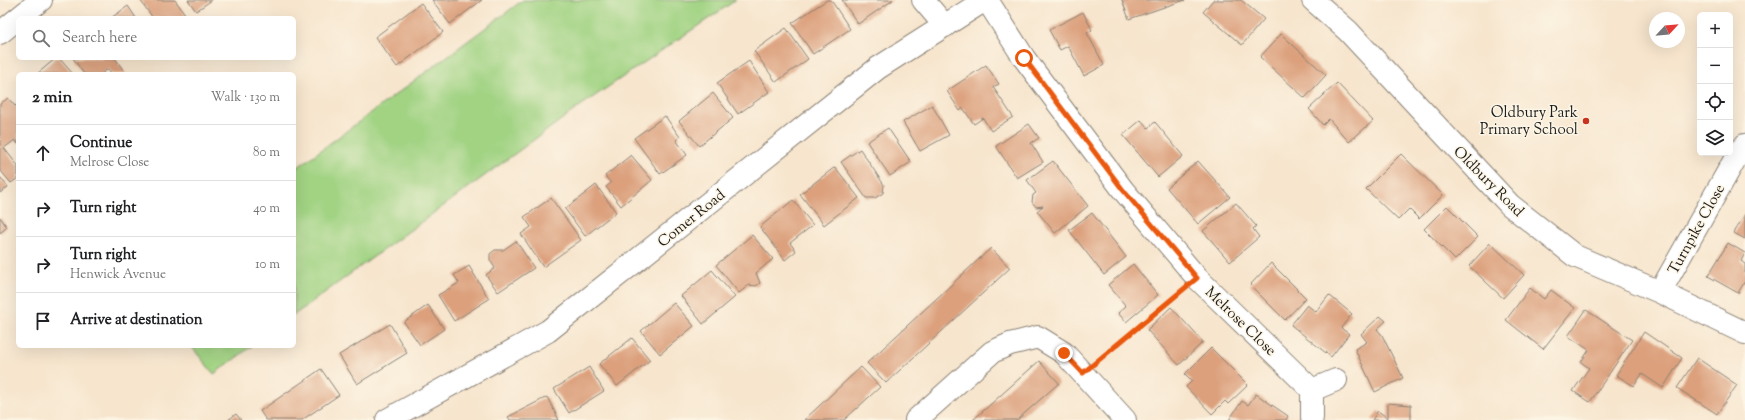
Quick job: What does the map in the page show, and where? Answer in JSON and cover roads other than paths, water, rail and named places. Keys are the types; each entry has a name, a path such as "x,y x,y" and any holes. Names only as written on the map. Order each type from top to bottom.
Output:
{"street":[{"path":"21,16 41,0"},
{"path":"923,0 945,26"},
{"name":"Comer Road","path":"389,419 548,331 878,68 986,0"},
{"name":"Melrose Close","path":"986,0 1024,58 1118,184 1197,278 1312,390"},
{"name":"Oldbury Road","path":"1313,0 1348,31 1510,205 1575,256 1660,292 1745,333"},
{"path":"0,33 16,20"},
{"name":"Turnpike Close","path":"1660,292 1738,154 1745,145"},
{"path":"916,420 992,352 1010,344 1038,338 1064,353 1083,373 1116,417"},
{"path":"1312,418 1312,390 1336,380"}],"place":[{"name":"Oldbury Park Primary School","path":"1586,121"}]}
